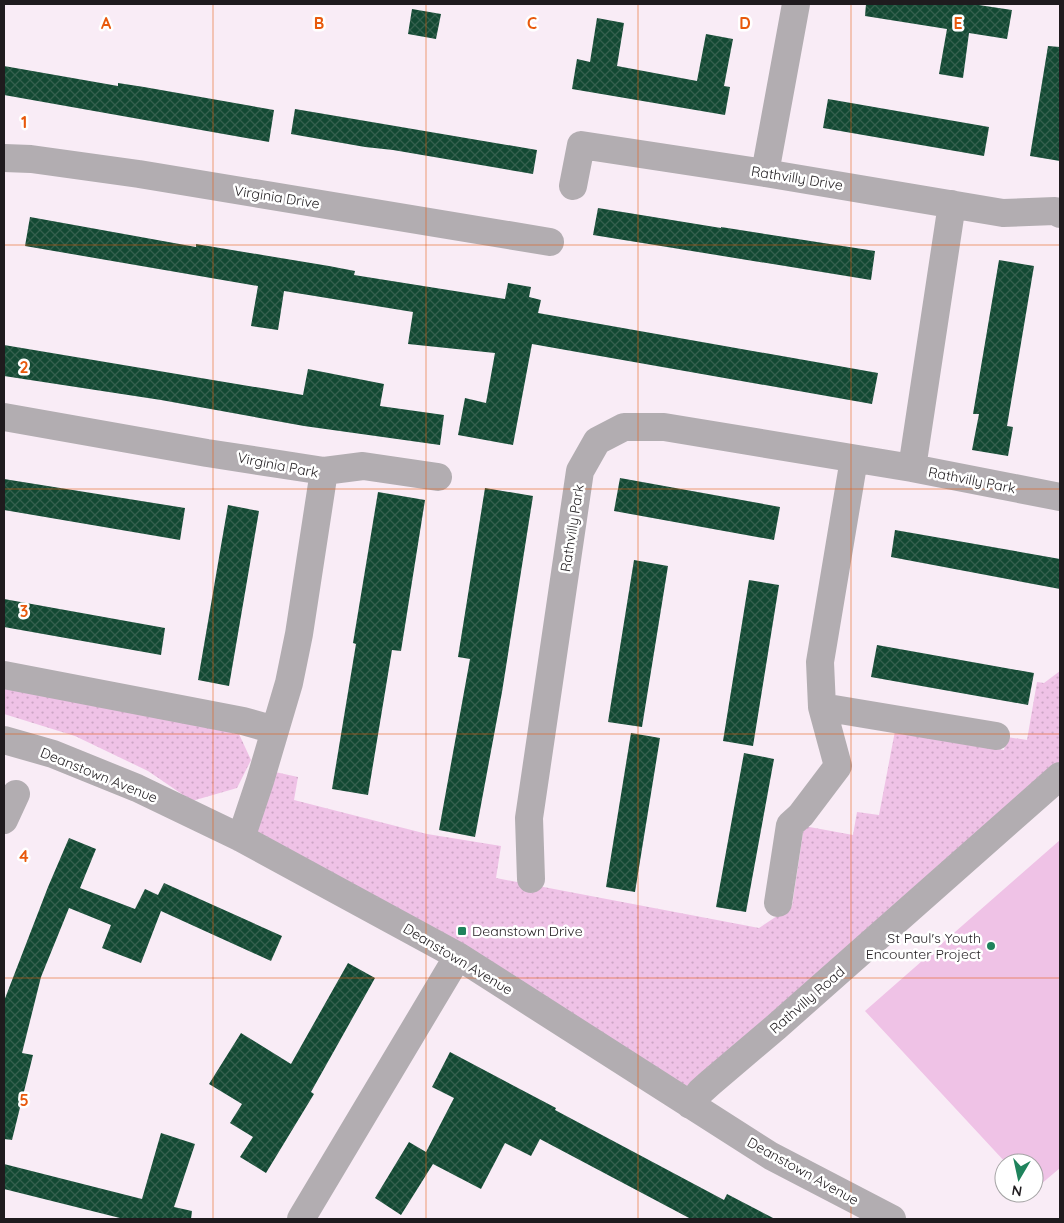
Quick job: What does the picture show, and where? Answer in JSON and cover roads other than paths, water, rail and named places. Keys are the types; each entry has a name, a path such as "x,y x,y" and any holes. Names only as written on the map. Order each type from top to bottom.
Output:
{"street":[{"path":"765,173 796,4"},
{"name":"Rathvilly Drive","path":"573,186 581,145 765,173 1003,213 1058,213"},
{"name":"Virginia Drive","path":"4,158 31,159 139,174 550,242"},
{"path":"912,468 952,204"},
{"name":"Virginia Park","path":"4,417 207,453 324,471 299,634 289,683 242,838"},
{"name":"Rathvilly Park","path":"530,879 529,818 580,471 597,441 624,427 664,427 912,468 1060,497"},
{"path":"778,903 790,825 801,815 838,766 822,707 820,662 854,459"},
{"path":"324,471 363,466 438,477"},
{"path":"4,675 242,720 274,730"},
{"path":"822,707 996,736"},
{"name":"Deanstown Avenue","path":"4,740 54,754 137,788 242,838 458,956 771,1156 892,1219"},
{"name":"Rathvilly Road","path":"690,1105 710,1083 776,1028 1060,776"},
{"path":"4,820 16,794"},
{"path":"301,1219 458,956"}],"place":[{"name":"Deanstown Drive","path":"462,931"},
{"name":"St Paul's Youth Encounter Project","path":"991,946"}]}
